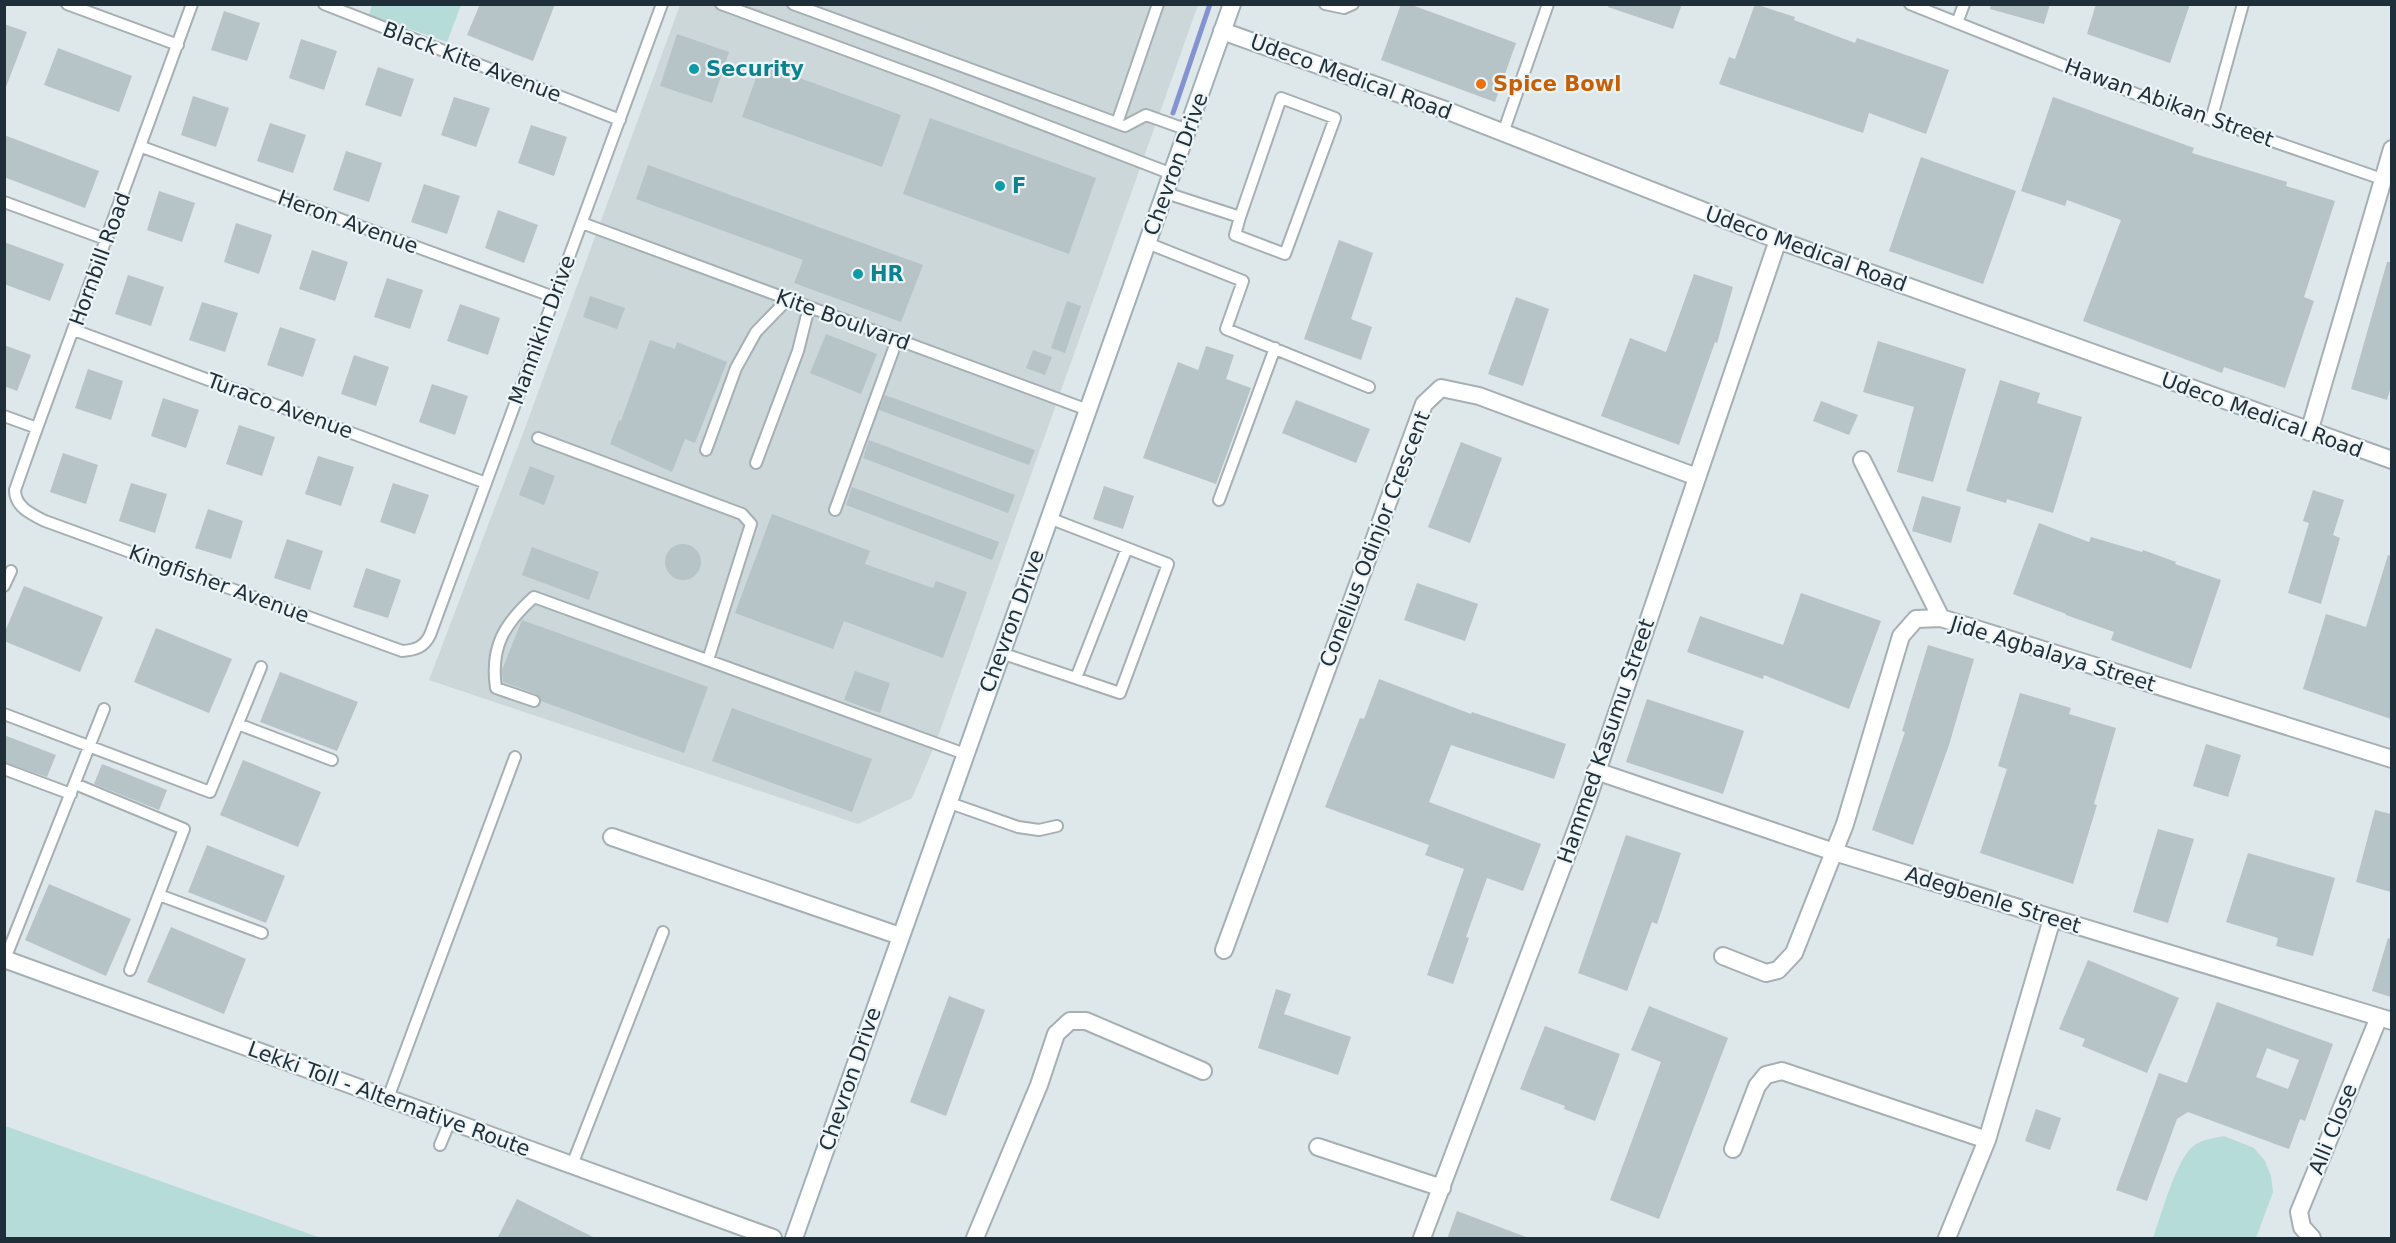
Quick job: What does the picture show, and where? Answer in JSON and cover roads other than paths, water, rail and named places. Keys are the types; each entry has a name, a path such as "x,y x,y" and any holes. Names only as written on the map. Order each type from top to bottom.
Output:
{"street":[{"name":"Chevron Drive","path":"794,1239 947,802 1232,4"},
{"name":"Udeco Medical Road","path":"1222,31 1503,133 1778,240 2391,460"},
{"path":"2309,432 2391,150"},
{"name":"Hammed Kasumu Street","path":"1422,1239 1596,771 1778,240"},
{"name":"Conelius Odinjor Crescent","path":"1224,950 1424,404 1441,388 1479,396 1697,477"},
{"path":"1862,460 1941,618"},
{"name":"Jide Agbalaya Street","path":"1834,852 1845,824 1901,636 1916,618 1941,618 2391,759"},
{"name":"Adegbenle Street","path":"1596,771 1834,852 2385,1019"},
{"path":"612,837 900,936"},
{"path":"1723,956 1766,973 1778,970 1786,964 1794,953 1834,852"},
{"path":"1947,1239 1987,1140 2052,919"},
{"name":"Lekki Toll - Alternative Route","path":"5,959 773,1239"},
{"name":"Alli Close","path":"2312,1239 2302,1227 2299,1212 2385,1019"},
{"path":"975,1239 1039,1085 1056,1034 1070,1021 1086,1021 1203,1071"},
{"path":"1733,1149 1757,1086 1767,1075 1782,1071 1987,1140"},
{"path":"1318,1147 1442,1188"}],"lane":[{"path":"67,4 178,45"},
{"name":"Hornbill Road","path":"25,510 17,502 15,490 142,147 192,4"},
{"name":"Black Kite Avenue","path":"324,4 620,120"},
{"name":"Mannikin Drive","path":"415,650 426,644 430,634 662,4"},
{"path":"721,4 1172,174"},
{"path":"793,4 1125,126 1146,115 1188,130"},
{"path":"1117,123 1158,4"},
{"path":"1325,4 1344,8 1353,4"},
{"path":"1503,133 1548,4"},
{"path":"1910,4 1957,23 1964,4"},
{"path":"2211,120 2243,4"},
{"name":"Hawan Abikan Street","path":"1957,23 2136,94 2382,179"},
{"path":"1281,98 1335,118 1285,254 1234,235 1240,217 1281,98"},
{"name":"Heron Avenue","path":"142,147 554,297"},
{"path":"1166,193 1240,217"},
{"path":"4,202 108,240"},
{"name":"Kite Boulvard","path":"582,223 1088,410"},
{"path":"1147,243 1243,281 1226,328 1369,387"},
{"path":"706,450 736,369 756,332 788,299"},
{"path":"756,463 798,351 809,307"},
{"name":"Turaco Avenue","path":"74,330 486,483"},
{"path":"835,510 897,340"},
{"path":"1219,500 1275,348"},
{"path":"4,416 37,428"},
{"path":"538,438 742,514 752,524 708,660"},
{"name":"Kingfisher Avenue","path":"25,510 45,521 402,651 415,650"},
{"path":"1000,653 1120,693 1168,564 1049,518"},
{"path":"1076,678 1127,548"},
{"path":"4,586 11,571"},
{"path":"534,701 496,688 493,671 497,643 517,613 534,597 965,754"},
{"path":"4,714 210,792 261,667"},
{"path":"5,959 104,709"},
{"path":"238,724 332,760"},
{"path":"388,1098 515,757"},
{"path":"4,769 73,789 184,829 130,970"},
{"path":"947,802 1018,827 1039,830 1057,826"},
{"path":"159,895 262,933"},
{"path":"572,1165 663,932"},
{"path":"440,1145 450,1121"}],"waterway":[{"path":"1173,113 1210,4"}],"place":[{"name":"Security","path":"694,69"},
{"name":"Spice Bowl","path":"1481,84"},
{"name":"F","path":"1000,186"},
{"name":"HR","path":"858,274"}]}
